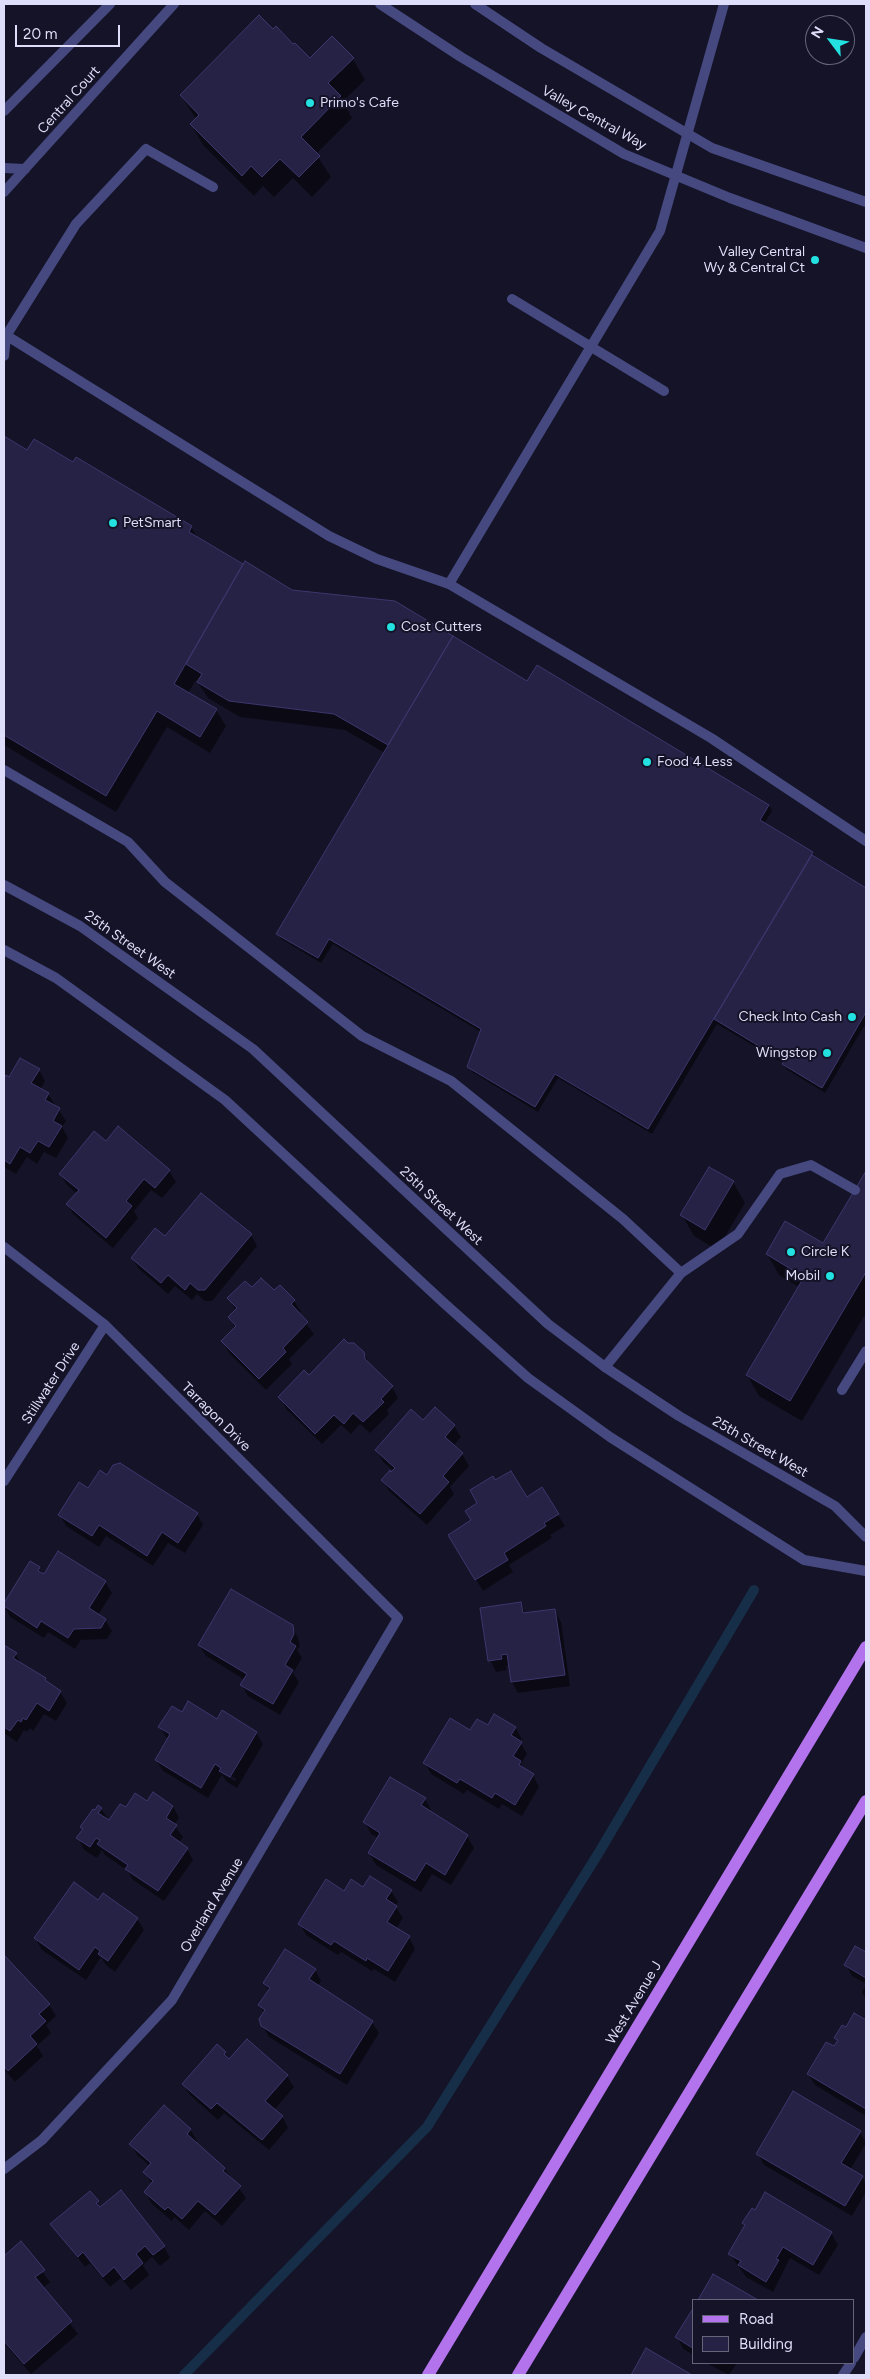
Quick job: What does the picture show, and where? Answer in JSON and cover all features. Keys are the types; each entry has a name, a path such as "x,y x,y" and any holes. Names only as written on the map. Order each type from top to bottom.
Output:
{"main road":[{"name":"West Avenue J","path":"428,2375 866,1647"},
{"path":"518,2375 866,1801"}],"street":[{"path":"4,111 110,4"},
{"name":"Central Court","path":"4,192 174,4"},
{"name":"Valley Central Way","path":"380,4 461,58 615,149 675,175 866,248"},
{"path":"475,4 541,48 712,148 866,202"},
{"path":"449,584 660,231 724,4"},
{"path":"4,356 5,335 76,224 146,149 212,187"},
{"path":"4,168 25,169"},
{"path":"512,299 664,391"},
{"path":"5,335 329,536 377,559 449,584 711,738 866,841"},
{"path":"4,770 128,842 165,882 362,1036 451,1081 624,1220 681,1273"},
{"name":"25th Street West","path":"4,885 80,926 253,1049 548,1324 605,1367 680,1416 835,1506 866,1537"},
{"path":"4,950 56,978 226,1100 445,1304 528,1378 610,1437 804,1560 866,1571"},
{"path":"605,1367 681,1273 738,1234 780,1174 811,1165 855,1190"},
{"name":"Tarragon Drive","path":"4,1247 104,1325 398,1618"},
{"name":"Stillwater Drive","path":"4,1482 104,1325"},
{"path":"842,1390 866,1351"},
{"name":"Overland Avenue","path":"4,2169 42,2140 172,2000 398,1618"},
{"path":"855,2356 866,2337"},
{"path":"844,2375 850,2364"}],"building":[{"path":"259,15 273,29 276,26 310,58 332,36 354,58 328,83 341,96 301,137 320,156 299,177 280,159 262,177 251,166 242,176 190,124 199,115 180,95"},
{"path":"4,436 27,450 34,439 73,462 76,457 192,526 189,532 243,564 174,684 217,709 200,737 157,711 106,796 4,735"},
{"path":"245,561 292,590 395,601 453,636 388,745 334,714 229,701 197,682 202,674 186,664"},
{"path":"453,636 527,681 537,665 769,805 760,820 813,852 648,1129 555,1074 535,1107 467,1067 481,1029 329,939 318,958 276,934"},
{"path":"812,855 866,888 866,1012 822,1088 782,1064 784,1061 714,1019"},
{"path":"20,1058 40,1069 31,1083 49,1093 45,1100 60,1108 53,1121 62,1126 49,1147 38,1141 30,1153 20,1147 10,1164 4,1160 4,1079 6,1075 9,1077"},
{"path":"118,1126 170,1170 155,1188 144,1179 126,1201 132,1206 106,1238 66,1204 79,1190 59,1174 94,1131 106,1141"},
{"path":"709,1167 734,1181 705,1230 680,1215"},
{"path":"866,1171 866,1272 790,1401 746,1375 804,1277 766,1254 785,1221 823,1243"},
{"path":"201,1193 252,1234 205,1290 198,1290 190,1283 185,1290 168,1275 161,1283 131,1258 155,1228 165,1236"},
{"path":"261,1278 274,1290 280,1285 295,1300 291,1304 308,1322 283,1348 286,1352 259,1379 221,1341 236,1326 228,1317 237,1308 227,1298 245,1281 252,1287"},
{"path":"344,1339 348,1343 354,1343 364,1352 365,1359 393,1386 381,1399 384,1402 363,1422 353,1413 344,1424 334,1415 315,1434 278,1397 304,1370 309,1375"},
{"path":"435,1407 455,1425 445,1437 463,1453 443,1476 449,1482 420,1514 381,1480 390,1470 391,1472 395,1468 375,1450 411,1409 423,1420"},
{"path":"120,1463 198,1513 178,1543 162,1532 147,1556 99,1525 92,1536 58,1515 79,1482 88,1488 100,1470 107,1475 113,1465"},
{"path":"511,1471 527,1497 542,1487 559,1514 544,1523 546,1526 504,1553 508,1560 475,1580 448,1535 471,1520 465,1511 477,1503 470,1490 493,1476 495,1480"},
{"path":"58,1551 106,1581 89,1608 106,1619 101,1628 74,1629 68,1638 41,1621 37,1628 4,1606 4,1603 30,1561 40,1567 38,1571 44,1574"},
{"path":"231,1589 293,1625 294,1634 290,1642 296,1646 285,1665 293,1670 273,1704 240,1685 247,1674 198,1645"},
{"path":"521,1602 523,1613 555,1609 565,1675 511,1682 507,1654 501,1655 502,1659 488,1661 480,1608"},
{"path":"4,1645 17,1653 13,1658 46,1678 45,1680 61,1691 49,1711 37,1703 26,1720 23,1718 21,1722 18,1720 10,1731 4,1727"},
{"path":"188,1701 217,1719 222,1710 257,1732 230,1777 219,1771 221,1768 215,1764 201,1788 155,1760 170,1734 158,1727 172,1706 182,1712"},
{"path":"494,1714 516,1727 511,1735 522,1742 513,1756 521,1761 519,1765 534,1774 515,1805 495,1793 492,1798 460,1779 457,1783 423,1763 450,1718 470,1730 477,1719 488,1725"},
{"path":"390,1777 426,1798 421,1805 468,1835 445,1875 426,1863 415,1881 368,1853 380,1833 363,1822"},
{"path":"153,1792 173,1806 166,1818 177,1825 170,1835 188,1848 158,1891 125,1869 128,1865 97,1844 100,1840 96,1838 90,1847 76,1838 83,1829 80,1827 98,1805 102,1808 98,1813 109,1820 120,1804 126,1807 135,1793 147,1801"},
{"path":"370,1876 392,1890 386,1899 397,1906 387,1922 410,1936 388,1971 367,1958 366,1961 334,1941 331,1945 298,1924 326,1879 344,1891 351,1879 363,1887"},
{"path":"74,1882 98,1900 103,1893 138,1918 108,1961 98,1954 100,1951 95,1947 79,1970 34,1938"},
{"path":"855,1946 866,1952 866,1978 844,1965"},
{"path":"285,1949 316,1969 309,1979 373,2021 340,2074 261,2026 259,2019 265,2010 258,2005 270,1988 263,1983"},
{"path":"4,1955 50,2004 39,2014 46,2021 30,2036 37,2044 8,2071 4,2066"},
{"path":"854,2013 866,2020 866,2109 807,2074 826,2042 834,2046 838,2040 834,2038 842,2025 846,2027"},
{"path":"247,2039 288,2075 265,2101 283,2116 262,2140 217,2103 211,2109 182,2084 217,2044 226,2052 224,2054 229,2059"},
{"path":"793,2091 861,2131 841,2163 863,2176 845,2206 756,2154"},
{"path":"164,2105 191,2129 187,2134 225,2168 223,2171 241,2186 215,2215 198,2201 182,2219 168,2207 165,2210 144,2192 153,2181 143,2172 151,2163 129,2144"},
{"path":"121,2190 165,2246 153,2255 145,2246 136,2254 143,2263 124,2280 114,2267 103,2277 83,2252 78,2257 50,2224 90,2191 99,2201 96,2203 100,2207"},
{"path":"765,2192 832,2232 813,2265 783,2247 776,2259 779,2260 766,2282 738,2265 741,2261 728,2254 745,2225 742,2223 752,2208 755,2210"},
{"path":"21,2241 45,2270 35,2277 72,2321 24,2364 4,2341 4,2256"},
{"path":"713,2274 756,2299 699,2299"},
{"path":"692,2310 692,2348 675,2337"},
{"path":"646,2348 692,2375 631,2375"}],"waterway":[{"path":"184,2375 427,2127 598,1854 754,1590"}],"place":[{"name":"Primo's Cafe","path":"310,103"},
{"name":"Valley Central Wy & Central Ct","path":"815,260"},
{"name":"PetSmart","path":"113,523"},
{"name":"Cost Cutters","path":"391,627"},
{"name":"Food 4 Less","path":"647,762"},
{"name":"Check Into Cash","path":"852,1017"},
{"name":"Wingstop","path":"827,1053"},
{"name":"Circle K","path":"791,1252"},
{"name":"Mobil","path":"830,1276"}]}
